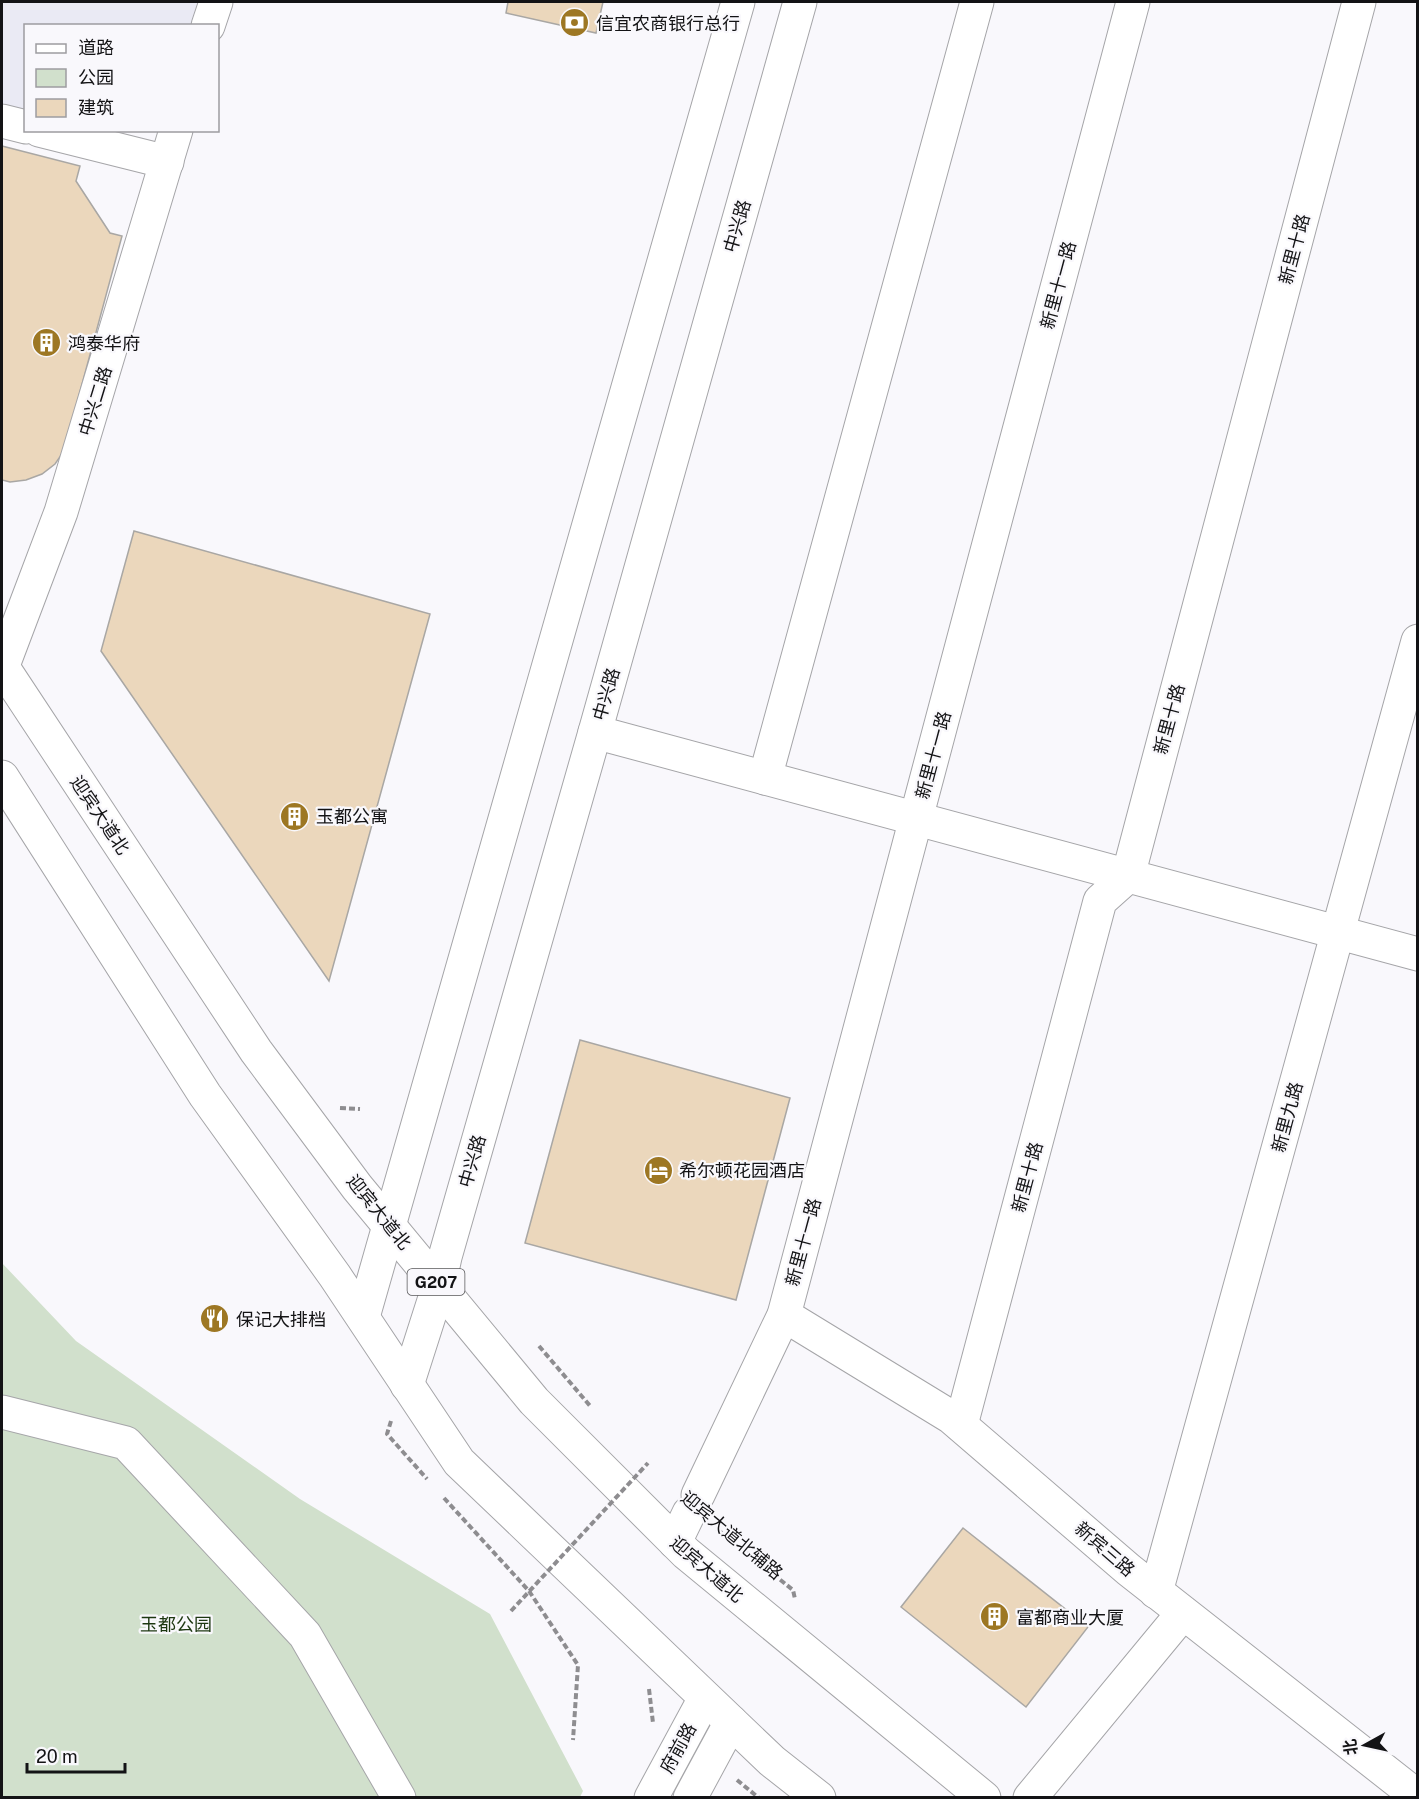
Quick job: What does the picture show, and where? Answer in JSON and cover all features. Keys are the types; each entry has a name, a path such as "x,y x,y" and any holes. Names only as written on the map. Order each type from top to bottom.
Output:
{"main road":[{"path":"209,24 216,2"},
{"path":"363,1317 738,2"},
{"name":"中兴路","path":"407,1385 439,1286 444,1257 595,732 800,2"},
{"path":"765,778 977,2"},
{"name":"新里十一路","path":"675,1542 784,1315 1133,2"},
{"name":"新里十路","path":"961,1425 1100,901 1128,876 1359,2"},
{"path":"2,121 24,126"},
{"path":"47,132 167,162"},
{"name":"中兴二路","path":"2,667 61,512 175,132"},
{"name":"新里九路","path":"1156,1592 1418,641"},
{"name":"迎宾大道北","path":"2,667 256,1051 357,1187 534,1401 675,1542 984,1797"},
{"path":"595,732 1418,954"},
{"path":"2,777 205,1095 335,1276 459,1462 772,1761 819,1797"},
{"name":"新宾三路","path":"784,1315 951,1417 1156,1592 1418,1797"},
{"path":"2,1412 126,1443 305,1635 399,1797"},
{"path":"1030,1797 1183,1613"},
{"name":"府前路","path":"651,1797 705,1698"},
{"name":"府前路","path":"690,1797 731,1722"}],"path":[{"path":"387,1434 434,1486"},
{"path":"511,1611 648,1463"},
{"path":"632,1467 639,1475"},
{"path":"442,1495 529,1592 578,1665 573,1740"},
{"name":"迎宾大道北辅路","path":"787,1598 796,1606"}],"shaded area":[{"path":"2,2 203,2 196,24 24,24 24,110 2,103"}],"green space":[{"name":"玉都公园","path":"2,1263 76,1341 300,1499 490,1614 583,1791 580,1797 2,1797"}],"building":[{"name":"信宜农商银行总行","path":"508,2 603,2 596,33 506,13"},
{"name":"鸿泰华府","path":"2,146 80,166 76,181 110,233 122,236 64,451 55,464 42,474 26,480 10,482 2,480"},
{"name":"玉都公寓","path":"134,531 430,614 329,981 101,651"},
{"name":"希尔顿花园酒店","path":"580,1040 790,1098 736,1300 525,1243"},
{"name":"富都商业大厦","path":"963,1528 1088,1627 1026,1707 901,1607"}],"place":[{"name":"信宜农商银行总行","path":"575,23"},
{"name":"鸿泰华府","path":"47,343"},
{"name":"玉都公寓","path":"295,816"},
{"name":"希尔顿花园酒店","path":"658,1170"},
{"name":"保记大排档","path":"215,1319"},
{"name":"富都商业大厦","path":"995,1617"}]}
